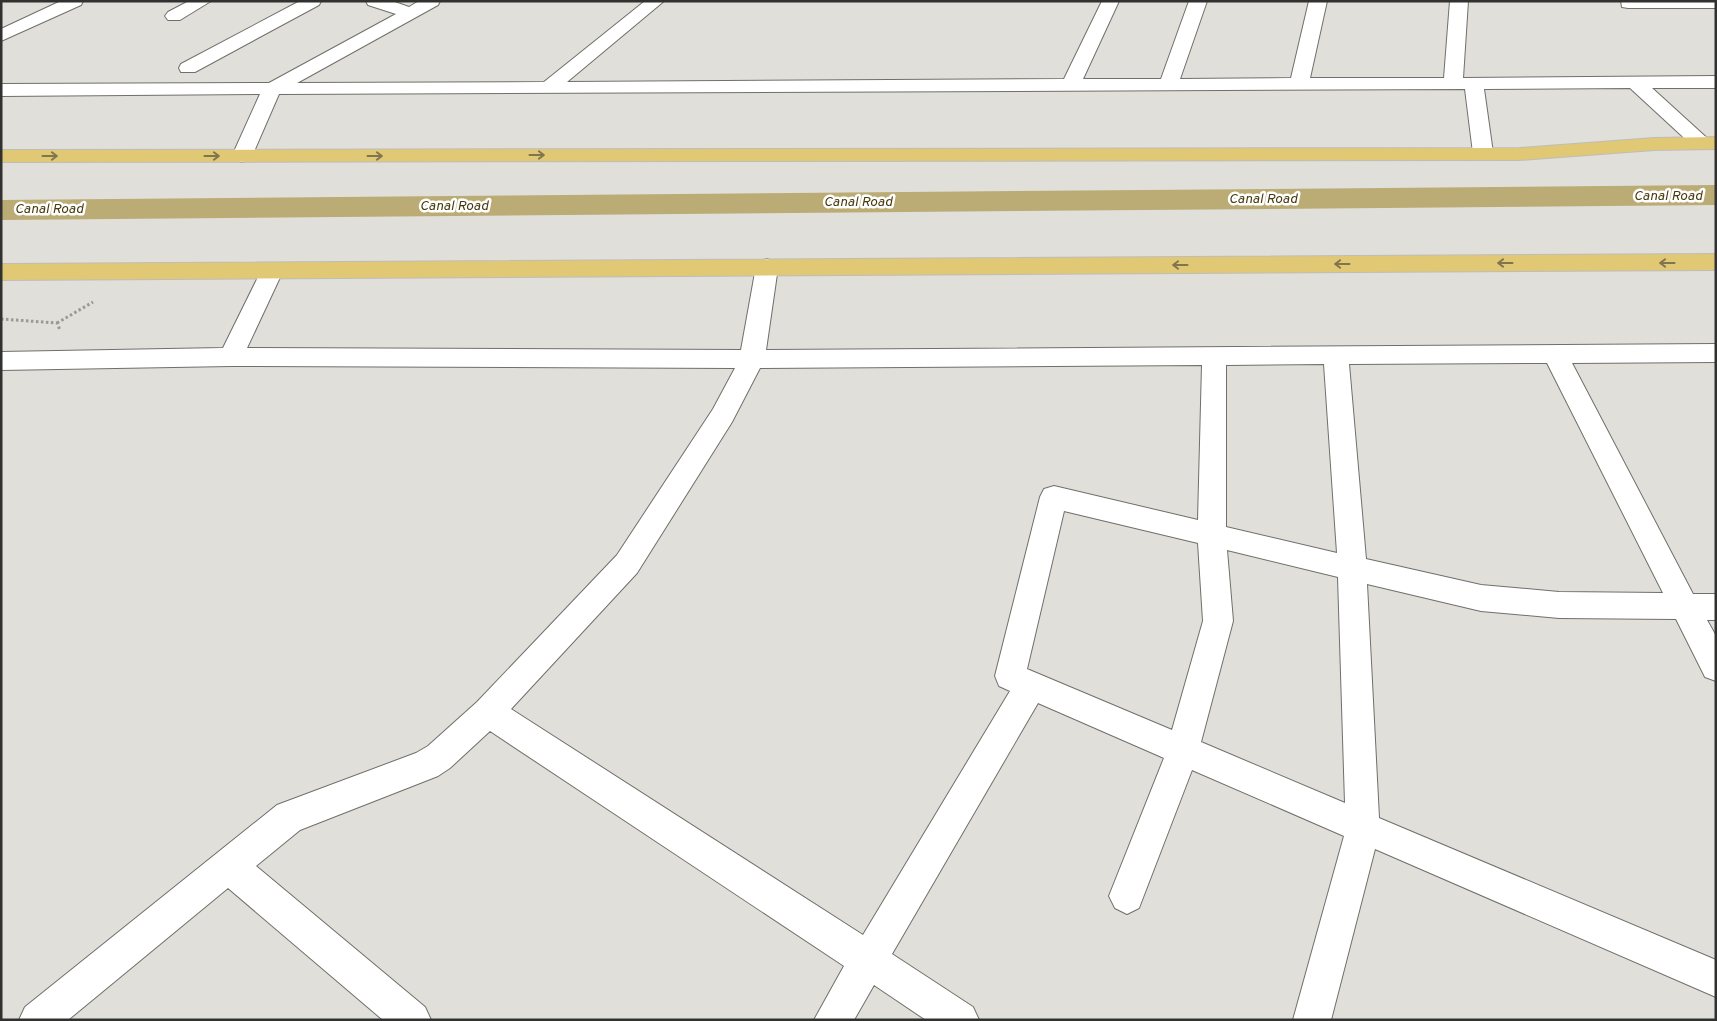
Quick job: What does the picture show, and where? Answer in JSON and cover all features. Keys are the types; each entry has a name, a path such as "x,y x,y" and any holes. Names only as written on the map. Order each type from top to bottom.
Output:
{"highway":[{"path":"1,156 1483,154 1548,153 1636,145 1708,143"},
{"path":"1,272 1716,262"}],"street":[{"path":"1,36 75,1"},
{"path":"174,16 203,1"},
{"path":"188,68 313,1"},
{"path":"374,1 410,13"},
{"path":"242,156 272,89 432,1"},
{"path":"549,87 656,1"},
{"path":"1071,85 1111,1"},
{"path":"1169,84 1198,1"},
{"path":"1299,84 1318,1"},
{"path":"1453,83 1459,1"},
{"path":"1628,3 1710,3"},
{"path":"1,90 1716,82"},
{"path":"1474,83 1483,154"},
{"path":"1636,83 1708,143"},
{"path":"38,1020 289,817 426,765 440,757 488,712 627,564 723,415 752,359 767,267"},
{"path":"231,357 272,271"},
{"path":"1,361 231,357 1214,358 1716,353"},
{"path":"1555,354 1716,666"},
{"path":"1312,1020 1363,828 1352,569 1336,356"},
{"path":"1127,896 1183,750 1218,621 1212,535 1214,358"},
{"path":"1716,606 1559,605 1481,598 1054,497 1010,676 1716,979"},
{"path":"832,1020 1031,685"},
{"path":"488,712 960,1020"},
{"path":"229,866 412,1020"}],"path":[{"path":"56,323 96,300"},
{"path":"1,320 32,320"}],"waterway":[{"name":"Canal Road","path":"1,210 1716,195"}]}
